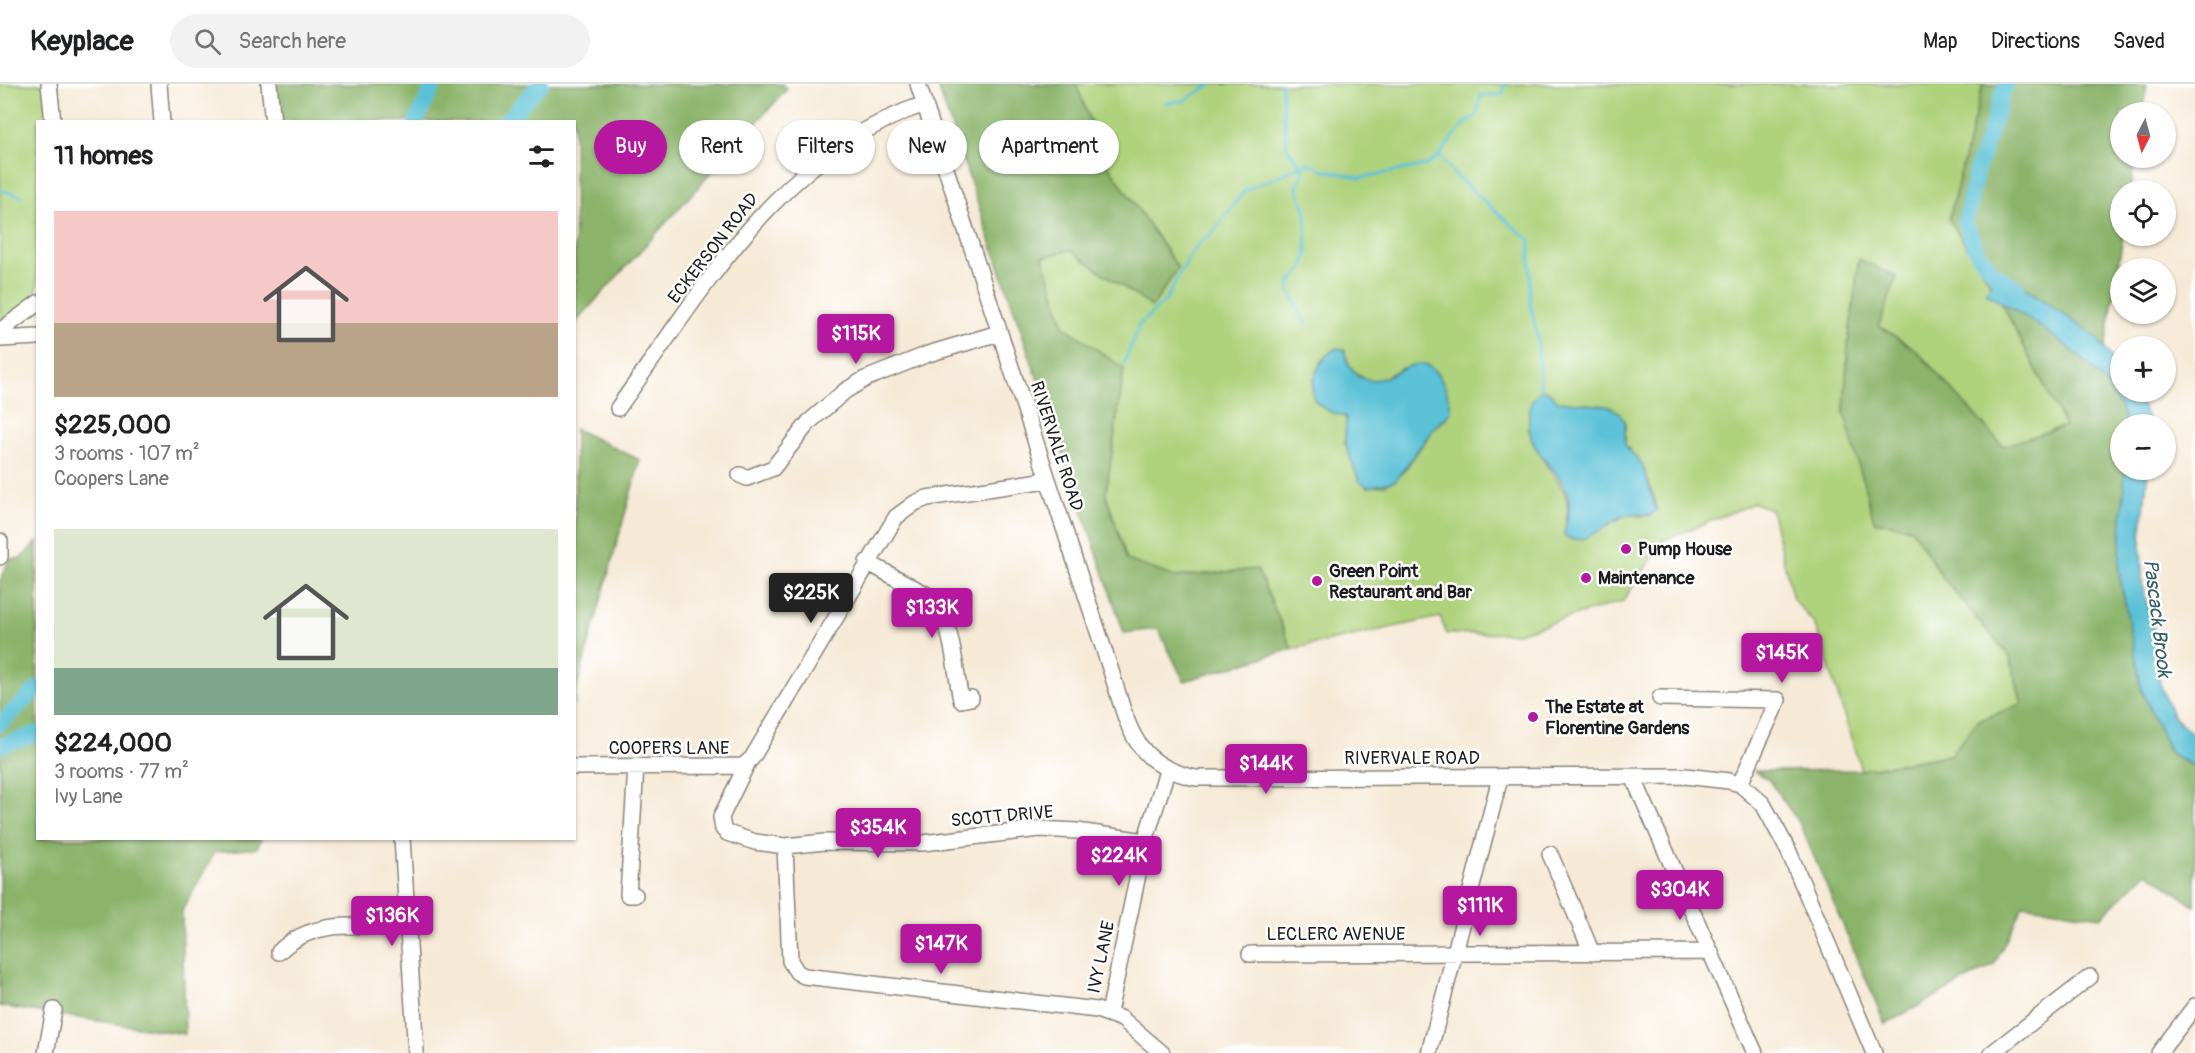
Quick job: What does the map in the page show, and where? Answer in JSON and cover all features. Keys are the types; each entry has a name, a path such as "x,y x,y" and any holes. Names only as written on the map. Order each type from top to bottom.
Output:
{"street":[{"path":"49,84 52,120"},
{"path":"159,84 162,120"},
{"path":"269,84 273,120"},
{"name":"RIVERVALE ROAD","path":"918,84 1133,738 1146,755 1167,771 1208,778 1703,776 1740,784 1763,804 1789,852 1874,1053"},
{"name":"ECKERSON ROAD","path":"618,408 725,259 766,209 798,179 840,146 896,113 925,104"},
{"path":"0,330 36,305"},
{"path":"740,475 747,478 773,468 809,422 826,406 865,379 928,354 999,333"},
{"path":"0,339 36,337"},
{"name":"COOPERS LANE","path":"576,767 737,768 748,762 888,526 915,503 939,495 1047,480"},
{"path":"0,541 0,557"},
{"path":"867,562 927,595 935,602 945,622 961,700 971,698"},
{"path":"1660,698 1778,700 1740,784"},
{"name":"SCOTT DRIVE","path":"748,762 721,817 723,829 727,833 755,842 785,846 825,842 923,843 1049,829 1145,841"},
{"path":"635,896 628,895 636,767"},
{"name":"IVY LANE","path":"1109,1013 1145,841 1167,771"},
{"path":"1634,777 1755,1053"},
{"path":"1429,1053 1453,953 1490,825 1500,778"},
{"path":"402,840 416,1053"},
{"path":"785,846 790,961 797,972 804,976 1109,1013 1122,1019 1162,1053"},
{"path":"1550,854 1592,953"},
{"path":"279,952 301,934 324,927 408,927"},
{"name":"LECLERC AVENUE","path":"1250,954 1711,952"},
{"path":"1992,1053 2090,977"},
{"path":"2159,1053 2195,1006"},
{"path":"46,1053 54,1011"}],"green space":[{"path":"0,84 46,84 49,120 36,120 36,298 0,327"},
{"path":"269,84 782,84 787,89 759,120 679,120 679,174 710,174 576,322 576,120 273,120"},
{"path":"937,84 1076,84 1090,120 979,120 979,174 1114,174 1178,268 1152,307 1070,250 1043,257 1064,326 1124,369 1106,494 1127,560 1175,577 1257,569 1292,649 1184,681 1158,629 1124,633 967,172 967,120 949,120"},
{"path":"1076,84 1983,84 1949,219 1997,294 2065,426 2003,447 1916,350 1879,326 1859,260 1848,346 1844,412 1943,578 2010,657 2022,704 1978,721 1951,755 1861,770 1814,623 1793,599 1771,509 1754,503 1664,540 1623,601 1517,633 1447,634 1440,617 1292,649 1257,569 1175,577 1127,561 1106,494 1124,369 1064,326 1043,257 1070,250 1152,307 1178,268 1114,174 1119,174 1119,120 1090,120","holes":["1345,354 1352,370 1367,380 1380,380 1402,368 1438,374 1450,404 1446,418 1434,428 1403,473 1386,485 1368,487 1357,477 1356,468 1345,444 1346,417 1326,410 1314,400 1314,382 1322,365","1548,391 1557,401 1625,423 1625,445 1642,464 1656,503 1651,516 1625,515 1588,536 1566,520 1568,511 1566,495 1539,453 1528,427"]},
{"path":"1983,84 2147,84 2144,102 2110,102 2110,168 2133,168 2132,180 2110,180 2110,246 2121,246 2119,258 2110,258 2110,318 2105,349 2110,367 2110,402 2120,402 2123,414 2110,414 2110,480 2124,480 2119,572 2142,691 2170,753 2195,767 2195,906 2147,872 2101,917 2023,905 1994,965 1885,1024 1800,824 1768,779 1753,771 1861,770 1950,755 1978,721 2022,704 2010,657 1943,578 1911,528 1874,521 1844,412 1848,346 1859,259 1897,277 1879,326 1916,350 2003,446 2065,426 1997,294 1949,219"},
{"path":"576,429 640,460 576,690"},
{"path":"36,543 36,840 261,840 257,848 215,852 182,911 185,1034 0,1006 0,581 9,560 21,558"}],"water":[{"path":"2001,271 2096,337 2110,356 2110,390 2089,365 2069,348 2047,331 1985,292"},
{"path":"1337,348 1345,350 1347,363 1359,377 1369,380 1377,379 1416,364 1425,364 1436,372 1444,384 1451,412 1434,428 1395,481 1368,487 1359,481 1345,444 1346,417 1326,410 1314,400 1313,386 1317,371 1325,357"},
{"path":"1541,390 1548,391 1558,401 1607,406 1619,412 1625,423 1625,445 1642,464 1657,511 1649,515 1626,515 1583,539 1575,540 1564,535 1569,511 1568,497 1558,476 1537,450 1529,428 1531,403"},
{"path":"2140,402 2146,414 2122,414 2118,403"},
{"path":"2124,480 2147,480 2141,537 2142,584 2152,620 2160,684 2173,716 2195,736 2195,767 2170,753 2142,691 2119,572"}],"waterway":[{"path":"417,120 434,84"},
{"path":"507,120 541,84"},
{"path":"1165,103 1183,101 1212,84"},
{"path":"1281,84 1287,148 1304,170 1297,187 1306,213 1307,254 1302,270 1290,283 1289,289 1306,324"},
{"path":"1124,364 1139,325 1165,301 1192,252 1202,240 1211,235 1244,191 1308,163 1321,169 1360,178 1427,165 1439,156 1466,122 1476,116 1481,95 1502,95 1505,84"},
{"name":"Pascack Brook","path":"2006,84 1976,173 1965,223 1978,254 1996,275 2017,288"},
{"path":"1439,156 1457,177 1530,239 1530,300 1537,336 1541,390"},
{"path":"0,190 22,196"},
{"path":"0,724 36,690"},
{"path":"0,746 36,734"}],"place":[{"name":"Pump House","path":"1626,549"},
{"name":"Maintenance","path":"1586,578"},
{"name":"Green Point Restaurant and Bar","path":"1317,581"},
{"name":"The Estate at Florentine Gardens","path":"1533,717"}]}
